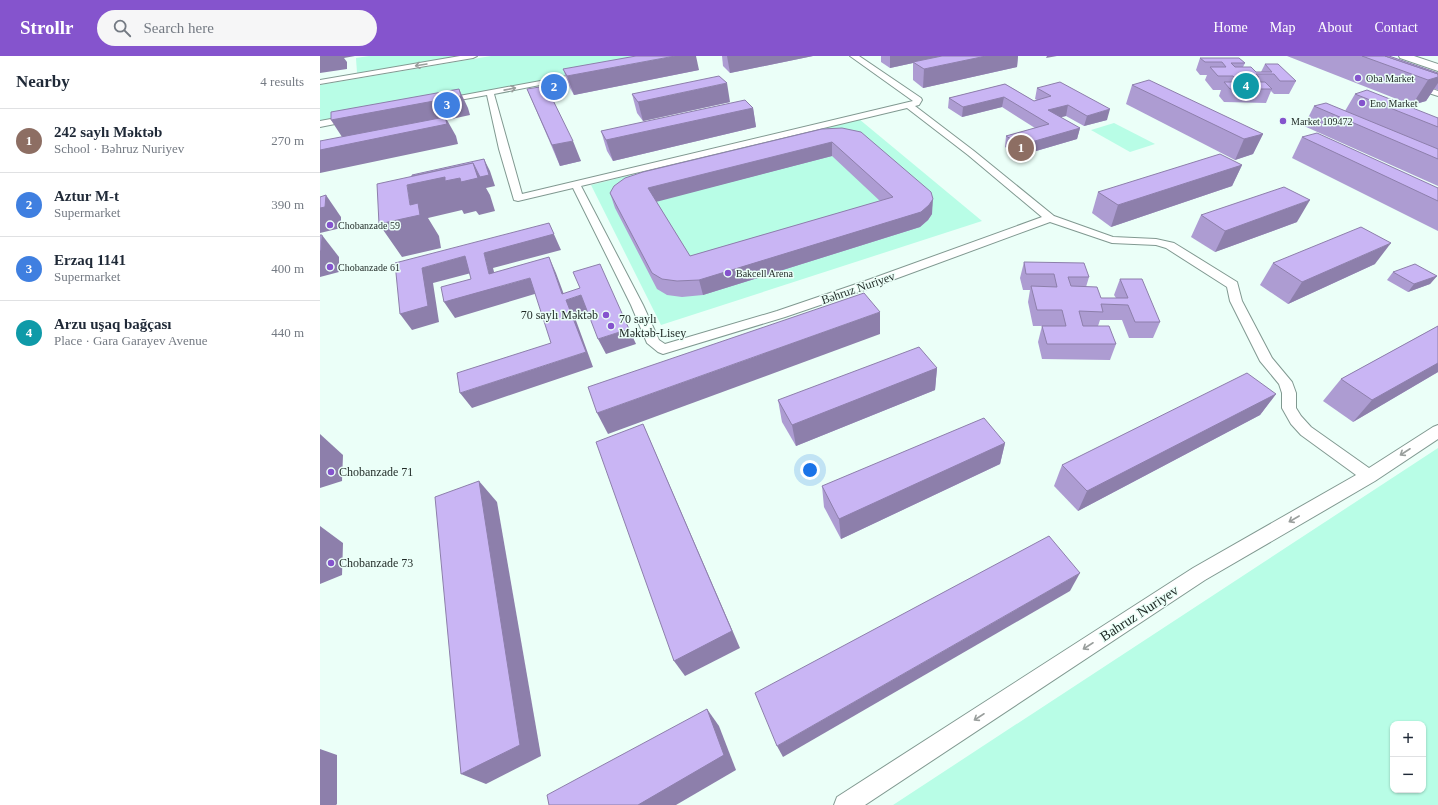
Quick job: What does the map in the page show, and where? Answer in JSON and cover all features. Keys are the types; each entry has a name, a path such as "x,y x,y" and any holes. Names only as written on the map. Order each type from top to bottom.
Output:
{"main road":[{"path":"1404,56 1438,68"},
{"path":"1392,58 1438,74"}],"street":[{"path":"320,82 473,56"},
{"path":"490,92 518,198 916,103 918,100 854,56"},
{"path":"437,102 591,73"},
{"path":"1402,81 1438,94"},
{"path":"908,105 971,153 1050,218 1112,240 1156,242 1170,245 1233,285 1236,301 1267,361 1285,382 1289,393 1289,408 1296,420 1306,430 1369,476"},
{"path":"320,124 359,117"},
{"name":"Bəhruz Nuriyev","path":"576,185 637,305 654,343 663,349 789,311 872,283 1050,218"},
{"name":"Bahruz Nuriyev","path":"845,805 1199,574 1369,476 1438,431"}],"green space":[{"path":"369,56 459,56 357,73 356,58"},
{"path":"491,56 678,56 320,121 320,85"},
{"name":"Bakcell Arena","path":"859,119 982,221 661,325 591,185"},
{"path":"1114,123 1155,144 1130,152 1091,130"},
{"path":"1438,448 1438,805 893,805"}],"building":[{"path":"636,56 675,56 567,76 563,69"},
{"path":"942,56 986,56 924,69 913,62"},
{"path":"1362,56 1385,56 1438,74 1438,77 1428,80"},
{"path":"1385,56 1389,56 1438,74"},
{"path":"1200,58 1239,58 1245,63 1231,63 1235,67 1251,67 1256,72 1272,72 1265,64 1278,64 1296,81 1280,81 1274,74 1256,74 1259,77 1244,77 1249,82 1265,82 1272,89 1230,89 1224,82 1239,82 1233,76 1218,76 1210,67 1226,67 1222,62 1205,62"},
{"path":"719,76 727,83 638,102 632,94"},
{"path":"1149,80 1263,134 1244,139 1132,85"},
{"path":"1060,82 1110,109 1087,116 1068,105 1048,110 1080,128 1021,145 1006,136 1049,124 1004,97 963,107 949,98 1005,84 1034,101 1051,96 1037,88"},
{"path":"546,86 573,141 552,145 527,89"},
{"path":"459,89 461,96 331,120 331,112"},
{"path":"1367,90 1438,118 1438,127 1355,94"},
{"path":"745,100 753,108 606,140 601,131"},
{"path":"1326,103 1438,149 1438,159 1314,106"},
{"path":"445,117 447,124 320,150 320,141"},
{"path":"842,128 861,132 931,192 933,199 929,205 921,212 699,280 677,281 662,279 652,273 610,193 614,186 625,178 643,172 822,129","holes":["832,142 893,197 690,256 648,188"]},
{"path":"1317,133 1438,188 1438,201 1302,137"},
{"path":"1220,154 1242,165 1118,205 1098,192"},
{"path":"484,159 489,175 480,177 473,163 412,176 412,175"},
{"path":"473,163 478,178 461,182 460,178 445,181 445,177 407,185 410,205 418,203 420,215 379,224 377,184"},
{"path":"1284,187 1310,200 1225,231 1201,215"},
{"path":"326,195 325,207 320,208 320,197"},
{"path":"549,223 554,234 484,253 489,274 549,257 562,294 580,288 573,272 600,264 629,329 598,339 581,295 566,300 586,352 460,393 457,373 551,343 530,278 444,302 441,287 471,279 465,256 422,268 428,306 400,314 395,263"},
{"path":"1361,227 1391,243 1302,282 1273,263"},
{"path":"320,235 322,235 321,251 320,251"},
{"path":"1024,262 1084,263 1089,277 1068,277 1071,286 1097,287 1101,298 1128,298 1120,279 1142,279 1160,322 1135,322 1128,305 1101,304 1103,312 1079,311 1083,326 1109,326 1116,344 1047,344 1042,326 1066,326 1062,310 1037,310 1031,286 1057,287 1054,274 1026,274"},
{"path":"1415,264 1437,276 1414,284 1393,272"},
{"path":"864,293 880,312 597,413 588,387"},
{"path":"1438,326 1438,363 1372,400 1341,379"},
{"path":"919,347 937,368 792,425 778,400"},
{"path":"1247,373 1276,394 1087,491 1062,465"},
{"path":"984,418 1005,443 839,519 822,486"},
{"path":"643,424 732,631 674,661 596,442"},
{"path":"479,481 520,745 461,774 435,497"},
{"path":"1049,536 1080,573 777,746 755,693"},
{"path":"707,709 724,755 638,805 549,805 547,795"}],"place":[{"name":"Oba Market","path":"1358,78"},
{"name":"Arzu uşaq bağçası","path":"1246,86"},
{"name":"Aztur M-t","path":"554,87"},
{"name":"Eno Market","path":"1362,103"},
{"name":"Erzaq 1141","path":"447,105"},
{"name":"Market 109472","path":"1283,121"},
{"name":"242 saylı Məktəb","path":"1021,148"},
{"name":"Chobanzade 59","path":"330,225"},
{"name":"Chobanzade 61","path":"330,267"},
{"name":"Bakcell Arena","path":"728,273"},
{"name":"70 saylı Məktəb","path":"606,315"},
{"name":"70 saylı Məktəb-Lisey","path":"611,326"},
{"name":"Chobanzade 71","path":"331,472"},
{"name":"Chobanzade 73","path":"331,563"}]}
